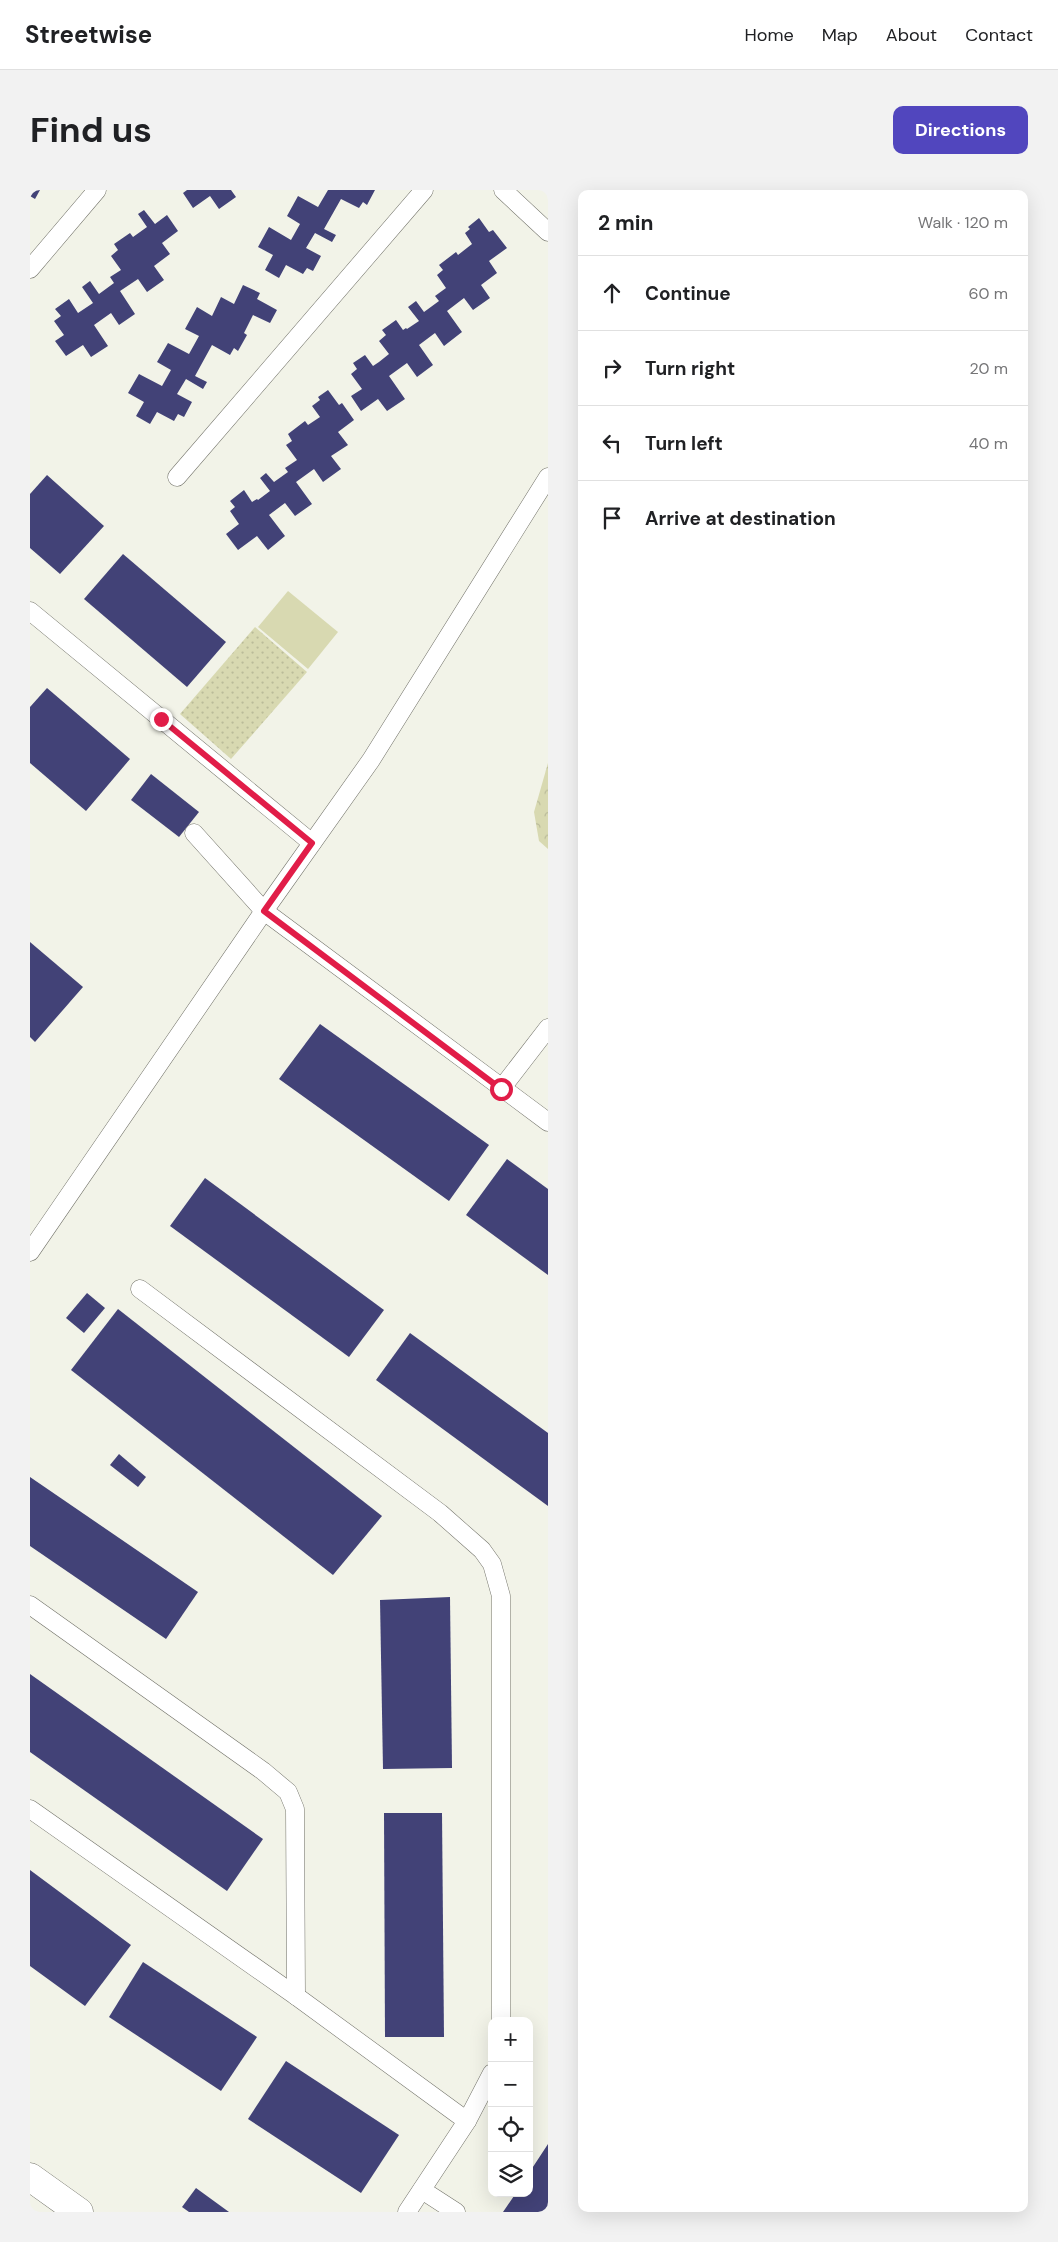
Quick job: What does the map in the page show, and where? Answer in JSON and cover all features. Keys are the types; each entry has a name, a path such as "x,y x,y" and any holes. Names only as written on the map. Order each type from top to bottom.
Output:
{"street":[{"path":"30,2177 79,2212"}],"lane":[{"path":"30,269 97,190"},
{"path":"178,477 424,190"},
{"path":"503,190 548,232"},
{"path":"30,1252 264,911 371,760 548,477"},
{"path":"30,611 312,843"},
{"path":"194,833 264,911 501,1089 548,1122"},
{"path":"501,1089 548,1028"},
{"path":"140,1289 440,1513 482,1550 492,1564 501,1596 501,2017"},
{"path":"30,1605 263,1770 288,1792 295,1809 296,1996"},
{"path":"30,1809 296,1996 467,2121"},
{"path":"408,2212 467,2121 488,2081"},
{"path":"422,2190 456,2212"}],"green space":[{"path":"288,591 338,632 308,669 258,627"},
{"path":"255,627 307,672 231,759 180,714"},
{"path":"548,763 548,849 539,841 534,812"}],"building":[{"path":"30,190 40,190 35,199 30,196"},
{"path":"187,190 231,190 236,197 219,209 210,196 193,208 183,193"},
{"path":"328,190 375,190 367,205 363,202 359,208 341,199 324,229 336,235 332,242 315,233 306,248 321,256 313,271 307,268 303,274 286,265 279,278 265,270 273,255 258,247 269,227 291,240 300,224 287,216 298,196 318,207"},
{"path":"144,210 155,224 167,215 178,231 162,243 170,254 154,266 164,280 147,292 138,279 120,291 135,314 119,325 111,313 94,325 108,346 91,357 83,345 66,356 55,341 64,335 54,321 61,316 55,309 69,299 78,313 93,303 82,287 90,281 99,294 114,283 110,277 121,270 111,256 118,250 114,244 130,233 133,237 147,227 138,214"},
{"path":"479,218 489,232 493,230 507,248 489,261 497,273 481,285 490,298 473,310 464,298 447,311 462,332 444,346 435,333 419,345 433,365 417,377 407,363 389,376 405,399 387,411 378,399 361,411 351,396 362,389 351,374 357,369 353,363 365,355 373,366 379,362 389,354 379,341 386,335 382,330 396,320 403,330 407,329 419,321 408,307 416,301 424,312 439,301 435,296 446,288 437,275 443,270 439,265 456,252 458,255 472,244 465,233 470,229 468,227"},
{"path":"243,285 260,293 257,299 277,310 270,323 253,315 244,333 247,335 238,351 234,348 230,355 212,345 195,376 207,382 203,389 186,379 177,394 192,402 184,417 178,414 174,421 157,412 150,424 136,416 144,402 128,393 139,374 162,386 171,370 157,362 168,343 189,354 199,336 185,329 197,307 212,316 221,297 234,304"},
{"path":"328,390 339,405 342,403 354,420 338,432 348,445 331,456 341,469 323,482 314,469 296,482 312,504 295,516 285,503 269,515 285,536 268,550 257,536 238,550 226,534 239,524 230,511 235,507 230,501 244,490 252,502 258,500 270,491 260,478 266,473 274,482 288,472 285,468 297,460 286,445 292,441 288,434 305,421 308,425 320,417 312,406 320,400 318,397"},
{"path":"47,475 104,526 60,574 30,548 30,494"},
{"path":"123,554 226,642 187,687 84,599"},
{"path":"47,688 130,759 86,811 30,763 30,707"},
{"path":"151,774 199,812 179,837 131,800"},
{"path":"30,942 83,987 35,1042 30,1037"},
{"path":"320,1024 489,1145 449,1201 279,1079"},
{"path":"507,1159 548,1189 548,1275 466,1215"},
{"path":"205,1178 384,1310 349,1357 170,1226"},
{"path":"87,1293 105,1308 84,1333 66,1318"},
{"path":"118,1309 382,1516 333,1575 71,1370"},
{"path":"410,1333 548,1433 548,1506 376,1380"},
{"path":"119,1454 146,1477 138,1487 110,1465"},
{"path":"30,1477 198,1592 166,1639 30,1546"},
{"path":"450,1597 452,1768 383,1769 380,1600"},
{"path":"30,1674 263,1839 227,1891 30,1752"},
{"path":"384,1813 442,1813 444,2037 385,2037"},
{"path":"30,1870 131,1945 85,2006 30,1966"},
{"path":"143,1962 257,2037 221,2091 109,2017"},
{"path":"286,2061 399,2135 361,2193 248,2119"},
{"path":"548,2144 548,2212 503,2212 513,2197 533,2197 533,2167"},
{"path":"196,2188 229,2212 189,2212 182,2207"}],"route":[{"path":"161,719 312,843 264,911 501,1089"}]}
